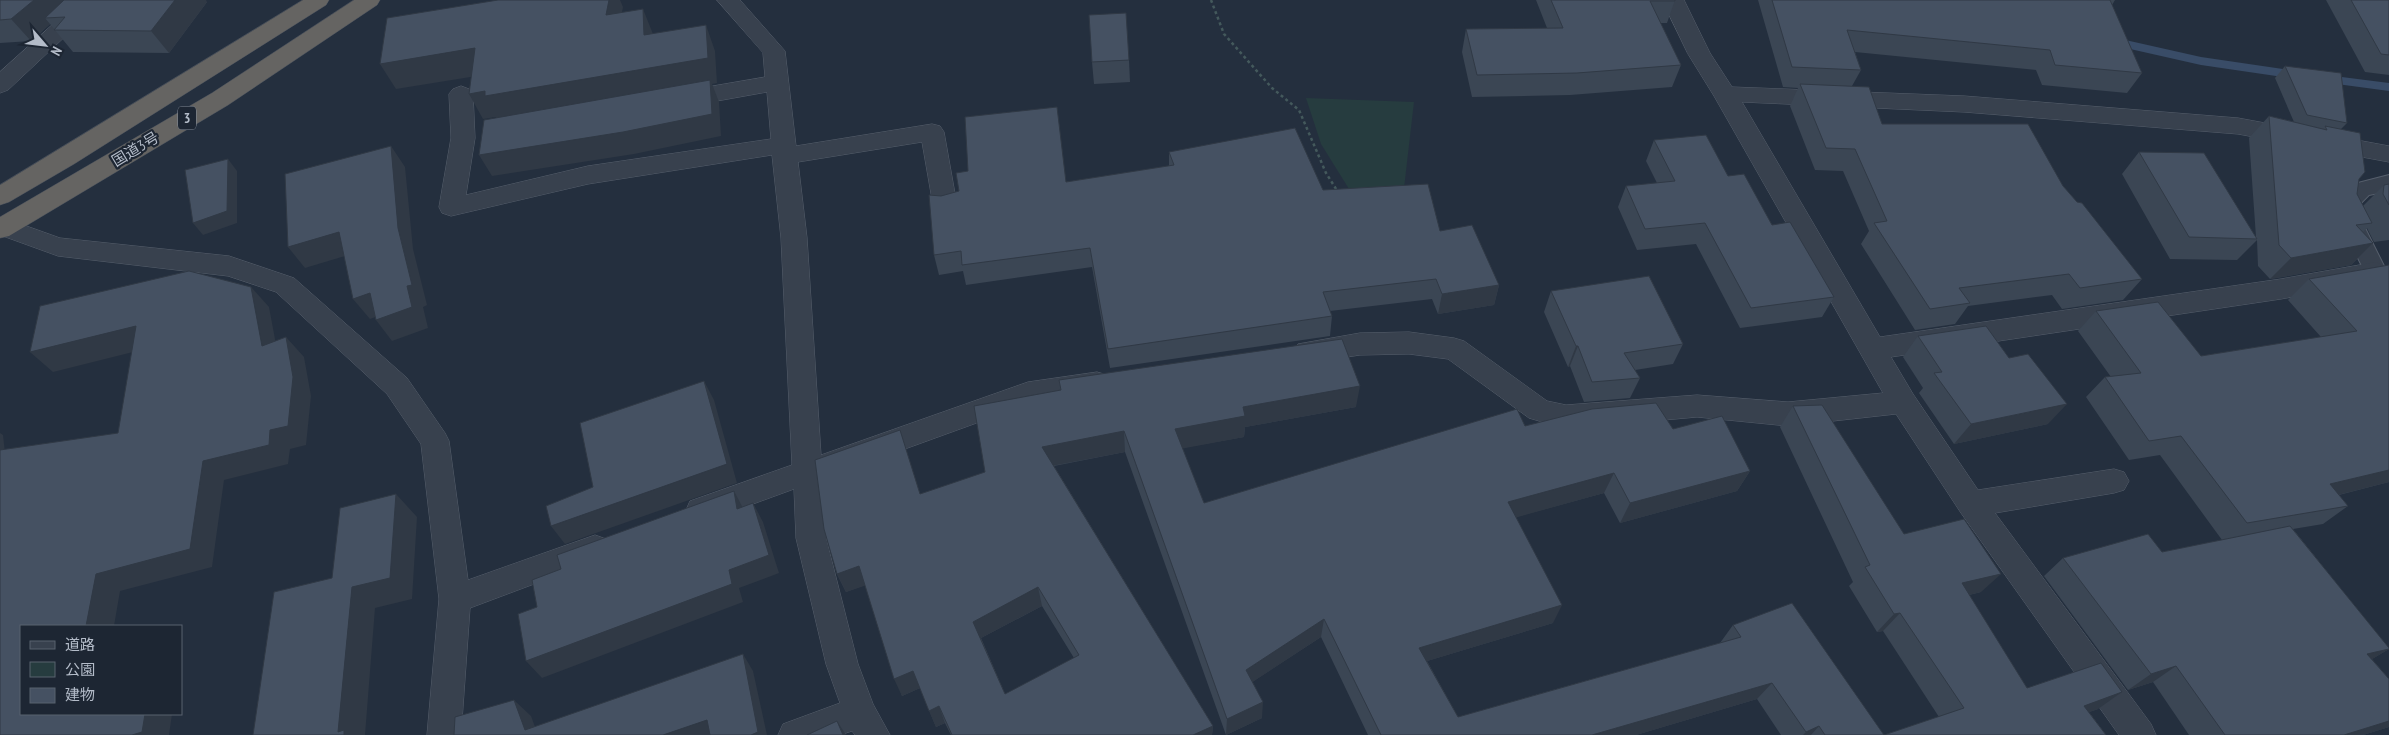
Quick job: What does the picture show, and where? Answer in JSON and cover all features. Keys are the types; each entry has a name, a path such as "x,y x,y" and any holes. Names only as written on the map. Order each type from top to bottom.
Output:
{"highway":[{"name":"国道3号","path":"0,196 65,158 318,0"},
{"name":"国道3号","path":"2,228 220,99 369,0"}],"street":[{"path":"0,85 94,0"},
{"path":"728,0 774,51 794,238 811,538 842,664 866,723 795,735"},
{"path":"1673,0 1699,54 1725,94 1904,402 1970,504 2139,735"},
{"path":"660,104 777,83"},
{"path":"461,94 473,136 451,207 588,175 932,132 945,205"},
{"path":"1725,94 1964,104 2238,126 2389,154"},
{"path":"2,228 58,246 229,266 285,284 397,386 435,441 455,599 444,735"},
{"path":"1874,350 2281,289 2385,283"},
{"path":"1282,356 1360,344 1410,342 1454,349 1539,410 1566,417 1697,406 1788,414 1904,402"},
{"path":"678,518 1028,393 1125,378"},
{"path":"1970,504 2114,481"},
{"path":"455,599 622,539"}],"lane":[{"path":"2385,283 2348,216 2350,201 2362,189 2389,184"}],"path":[{"path":"1211,0 1224,34 1272,88 1299,110 1326,173 1340,195"}],"green space":[{"path":"1306,98 1414,102 1403,197 1354,197 1321,144"}],"building":[{"path":"0,0 34,0 11,19 0,20"},
{"path":"64,0 175,0 151,31 54,30 65,17 45,18"},
{"path":"498,0 609,0 606,15 643,9 644,35 706,25 708,58 485,96 485,91 469,94 475,48 380,64 387,18"},
{"path":"1551,0 1675,0 1650,1 1681,65 1577,73 1477,75 1466,29 1563,28"},
{"path":"1772,0 2110,0 2142,73 2055,65 2050,50 1847,30 1861,70 1792,67"},
{"path":"2351,0 2389,0 2389,55 2381,54"},
{"path":"1126,13 1129,60 1092,62 1089,15"},
{"path":"2285,66 2341,73 2347,123 2307,115"},
{"path":"710,80 712,114 623,132 479,155 484,120"},
{"path":"1800,84 1869,87 1882,124 2028,124 2063,186 2077,202 2082,203 2142,279 2080,288 2069,274 1959,288 1970,303 1930,309 1874,223 1887,221 1855,149 1826,148"},
{"path":"1057,107 1066,182 1174,165 1169,152 1295,128 1323,190 1428,184 1440,231 1472,225 1499,285 1442,294 1436,279 1323,292 1332,316 1108,349 1090,248 962,265 961,251 934,255 929,195 941,196 959,191 956,173 968,171 965,117"},
{"path":"2269,116 2327,130 2325,126 2360,133 2365,172 2359,179 2357,194 2372,223 2356,225 2373,243 2291,258 2279,245"},
{"path":"1706,135 1728,176 1744,174 1772,225 1790,222 1834,297 1751,308 1705,223 1645,229 1626,186 1675,181 1654,140"},
{"path":"391,146 398,228 412,285 407,286 412,307 376,320 370,293 353,299 339,232 288,247 285,174"},
{"path":"2139,152 2204,153 2257,239 2189,237"},
{"path":"228,159 227,211 193,223 185,170"},
{"path":"2389,184 2389,205 2383,194 2384,185"},
{"path":"2389,265 2389,470 2330,484 2348,506 2247,523 2181,436 2149,441 2105,377 2141,373 2096,311 2158,302 2201,356 2357,331 2309,279"},
{"path":"189,271 251,287 262,346 286,337 293,377 288,426 270,430 269,445 203,461 190,549 96,574 86,625 20,625 20,715 145,715 142,732 132,735 0,735 0,450 118,433 136,326 30,352 40,306"},
{"path":"1649,276 1683,344 1624,353 1640,378 1592,382 1578,346 1576,346 1551,291"},
{"path":"1986,326 2009,358 2028,354 2067,404 1971,424 1934,373 1942,372 1918,336"},
{"path":"1342,339 1360,386 1243,407 1245,416 1175,429 1204,503 1517,409 1525,426 1592,409 1656,403 1673,429 1722,416 1750,471 1630,503 1614,473 1508,502 1562,605 1419,648 1458,717 1741,637 1733,625 1792,603 1884,735 1825,735 1819,726 1806,732 1772,683 1592,735 1381,735 1324,619 1246,670 1263,702 1227,719 1124,431 1042,447 1213,726 1193,735 952,735 939,706 929,711 913,671 894,679 859,566 837,574 824,529 815,460 900,430 920,494 985,472 974,406 1061,390 1059,380","holes":["1038,587 1079,655 1005,694 973,622"]},
{"path":"704,381 727,464 551,526 546,506 593,487 580,423"},
{"path":"1822,405 1904,534 1964,519 2001,574 1962,583 2027,688 2101,663 2122,692 2084,706 2106,735 1884,735 1964,708 1900,613 1894,614 1865,567 1870,565 1793,406"},
{"path":"734,491 737,509 753,503 769,555 729,570 732,584 526,661 518,614 537,607 532,580 561,569 557,555"},
{"path":"396,494 390,578 352,587 338,732 344,730 344,735 253,735 274,592 332,578 340,508"},
{"path":"2290,526 2389,648 2367,654 2389,679 2389,721 2344,735 2225,735 2176,666 2151,674 2063,558 2148,534 2162,552"},
{"path":"743,654 758,732 751,735 710,735 707,720 663,735 454,735 455,717 514,700 525,730"},
{"path":"837,721 843,735 807,735"}],"waterway":[{"path":"2112,41 2201,61 2297,75"},
{"path":"2326,79 2389,87"}]}
